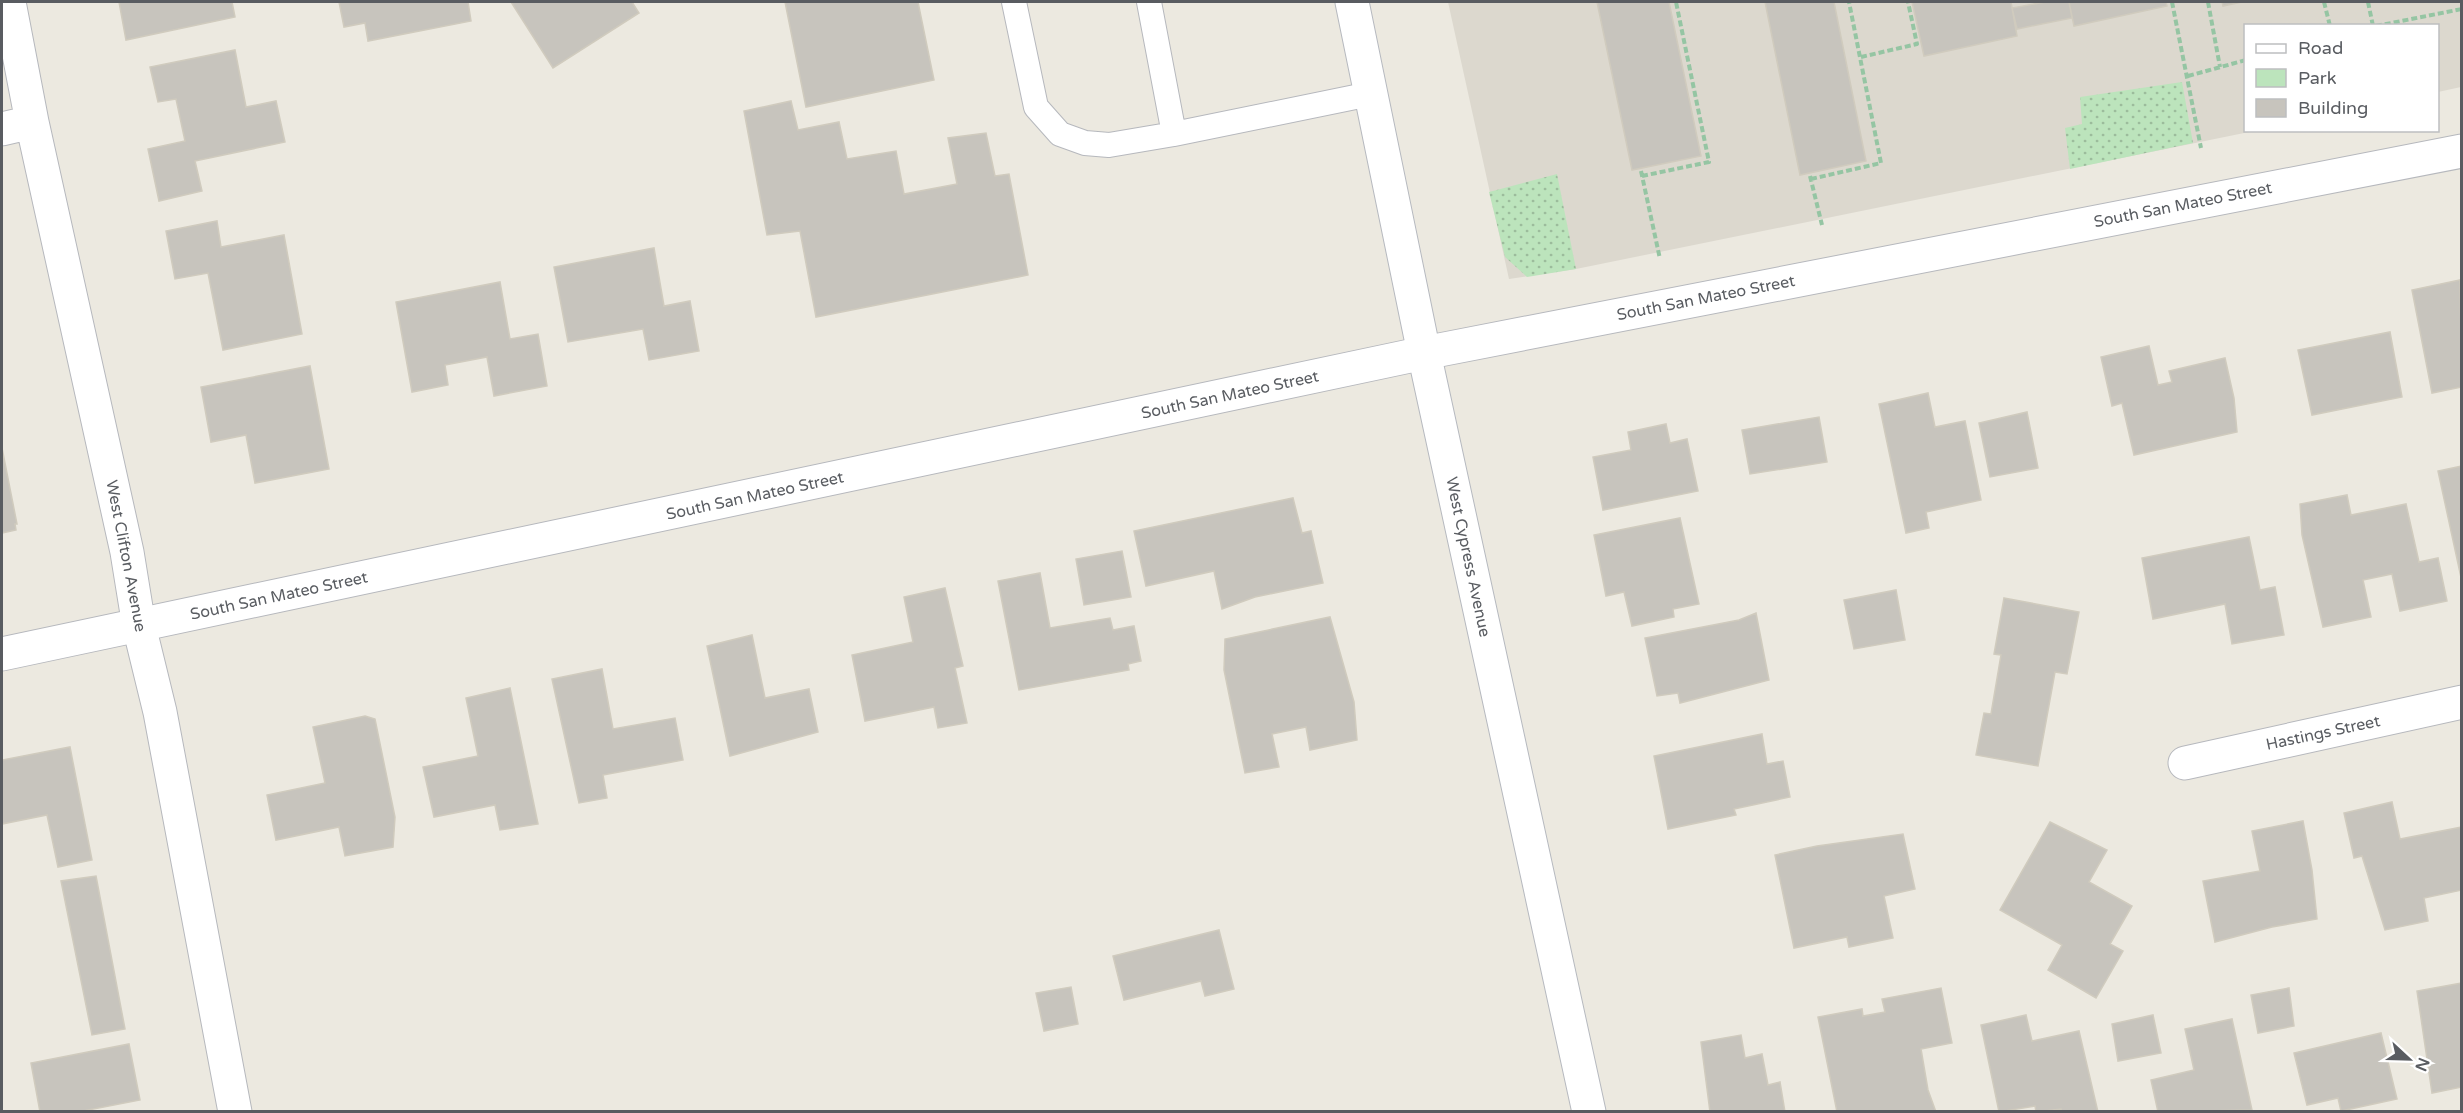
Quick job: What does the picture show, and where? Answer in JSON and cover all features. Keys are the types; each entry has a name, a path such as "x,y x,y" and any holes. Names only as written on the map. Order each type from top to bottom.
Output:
{"street":[{"name":"West Clifton Avenue","path":"9,2 17,125 127,552 139,626 160,712 235,1112"},
{"name":"West Cypress Avenue","path":"1352,2 1424,353 1589,1112"},
{"name":"South San Mateo Street","path":"2,654 1424,353 2462,151"},
{"name":"Hastings Street","path":"2186,763 2462,702"}],"lane":[{"path":"1014,2 1036,107 1060,134 1085,143 1109,145 1174,134 1371,94"},
{"path":"1149,2 1174,134"}],"path":[{"path":"1660,259 1641,174 1709,162 1676,2"},
{"path":"1822,225 1811,177 1881,163 1849,2"},
{"path":"1861,57 1917,44 1908,2"},
{"path":"2172,2 2201,148"},
{"path":"2208,2 2220,67"},
{"path":"2324,2 2330,24"},
{"path":"2368,2 2374,24"},
{"path":"2384,24 2462,9"},
{"path":"2188,76 2244,61"}],"shaded area":[{"path":"1448,2 2461,2 2461,87 2439,92 2439,24 2244,24 2244,132 2249,132 1576,269 1509,279"}],"green space":[{"path":"2182,82 2193,143 2070,169 2065,128 2082,124 2080,97"},
{"path":"1557,174 1576,269 1527,277 1505,257 1489,192"}],"building":[{"path":"119,2 232,2 235,17 126,40"},
{"path":"339,2 468,2 471,21 368,41 365,23 344,27"},
{"path":"511,2 632,2 639,13 553,68"},
{"path":"785,2 918,2 934,80 806,107"},
{"path":"1597,2 1669,2 1701,156 1632,170"},
{"path":"1765,2 1834,2 1866,161 1800,175"},
{"path":"1912,2 2011,2 2017,36 1924,56"},
{"path":"2045,2 2069,2 2072,18 2017,29 2012,8"},
{"path":"2069,2 2166,2 2167,6 2074,26"},
{"path":"2222,2 2242,2 2223,6"},
{"path":"235,50 246,107 276,101 285,142 195,161 202,191 159,201 148,149 185,141 176,99 158,102 150,67"},
{"path":"791,101 798,130 839,122 847,159 896,151 904,194 957,184 948,138 986,133 995,176 1009,174 1028,275 816,317 800,231 767,235 744,111"},
{"path":"217,221 221,247 284,235 302,334 223,350 208,273 175,279 166,231"},
{"path":"654,248 664,306 690,301 699,351 649,360 643,329 568,342 554,267"},
{"path":"2460,280 2462,387 2432,393 2412,290"},
{"path":"500,282 510,339 538,334 547,386 494,396 487,357 445,365 448,385 412,392 396,302"},
{"path":"2390,332 2402,397 2312,415 2298,350"},
{"path":"2149,346 2158,385 2172,382 2169,371 2225,358 2234,398 2237,432 2134,455 2122,403 2112,406 2101,357"},
{"path":"310,366 329,469 255,483 246,435 211,442 201,387"},
{"path":"1928,393 1935,427 1965,421 1981,500 1926,512 1929,528 1906,533 1879,404"},
{"path":"2027,412 2038,468 1990,477 1979,423"},
{"path":"1819,417 1827,462 1750,474 1742,430"},
{"path":"1666,424 1670,443 1687,439 1698,491 1603,510 1593,457 1631,450 1628,432"},
{"path":"2,448 17,524 15,524 16,530 2,533"},
{"path":"2462,466 2462,582 2438,471"},
{"path":"2347,495 2351,515 2406,504 2419,562 2438,558 2447,601 2400,611 2392,574 2363,580 2371,617 2323,627 2302,535 2300,504"},
{"path":"1293,498 1302,533 1311,531 1323,583 1255,597 1222,609 1214,571 1146,586 1134,531"},
{"path":"1680,518 1699,604 1673,609 1674,617 1632,626 1624,592 1606,596 1594,535"},
{"path":"2249,537 2260,590 2275,587 2284,635 2232,644 2225,604 2153,619 2142,558"},
{"path":"1122,551 1131,597 1084,605 1076,559"},
{"path":"1040,573 1050,628 1110,618 1113,630 1134,626 1141,661 1128,664 1129,670 1019,690 998,581"},
{"path":"945,588 963,666 955,668 967,723 938,728 934,707 865,721 852,655 913,642 904,597"},
{"path":"1896,590 1905,640 1854,649 1844,600"},
{"path":"2004,598 2079,612 2067,674 2055,672 2038,766 1976,755 1984,713 1991,714 2001,655 1994,654"},
{"path":"1756,613 1769,680 1680,703 1678,693 1657,696 1645,638 1739,620"},
{"path":"1330,617 1354,702 1357,740 1310,750 1306,727 1272,734 1279,767 1245,773 1224,670 1225,639"},
{"path":"752,635 765,698 809,689 818,732 730,756 707,646"},
{"path":"602,669 613,729 675,718 683,760 603,775 607,798 579,803 552,679"},
{"path":"510,688 538,824 500,830 495,805 434,817 423,767 478,756 466,698"},
{"path":"365,716 375,719 395,817 393,847 345,856 339,827 276,840 267,795 325,783 313,727"},
{"path":"1762,734 1767,764 1783,761 1790,797 1734,809 1736,815 1668,829 1654,756"},
{"path":"70,747 92,860 58,867 47,815 2,824 2,760"},
{"path":"2392,802 2400,839 2462,827 2462,890 2424,898 2428,921 2385,930 2362,856 2354,858 2344,813"},
{"path":"2303,821 2312,870 2317,919 2272,927 2215,942 2203,881 2260,871 2252,831"},
{"path":"2050,822 2107,850 2089,882 2132,906 2110,944 2123,951 2096,998 2048,970 2062,945 2000,910"},
{"path":"1903,834 1915,889 1884,896 1893,938 1849,947 1847,937 1794,948 1775,855 1817,846"},
{"path":"96,876 125,1029 92,1035 61,881"},
{"path":"1219,930 1234,989 1205,996 1201,981 1124,1000 1113,956"},
{"path":"2462,983 2462,1087 2432,1093 2417,991"},
{"path":"1071,987 1078,1024 1044,1031 1036,993"},
{"path":"1941,988 1952,1043 1921,1049 1928,1090 1936,1112 1837,1112 1818,1017 1862,1009 1863,1016 1885,1012 1882,999"},
{"path":"2289,988 2294,1026 2258,1033 2251,995"},
{"path":"2026,1015 2032,1041 2079,1031 2098,1112 2061,1112 2061,1109 2036,1112 2035,1106 1999,1112 1981,1025"},
{"path":"2153,1015 2161,1053 2118,1061 2112,1024"},
{"path":"2232,1019 2252,1110 2158,1112 2151,1080 2194,1070 2185,1029"},
{"path":"2381,1033 2397,1099 2341,1111 2338,1098 2307,1105 2294,1053"},
{"path":"1741,1035 1745,1058 1762,1054 1768,1085 1780,1082 1785,1112 1710,1112 1701,1042"},
{"path":"129,1044 140,1100 78,1112 40,1112 31,1063"}]}
